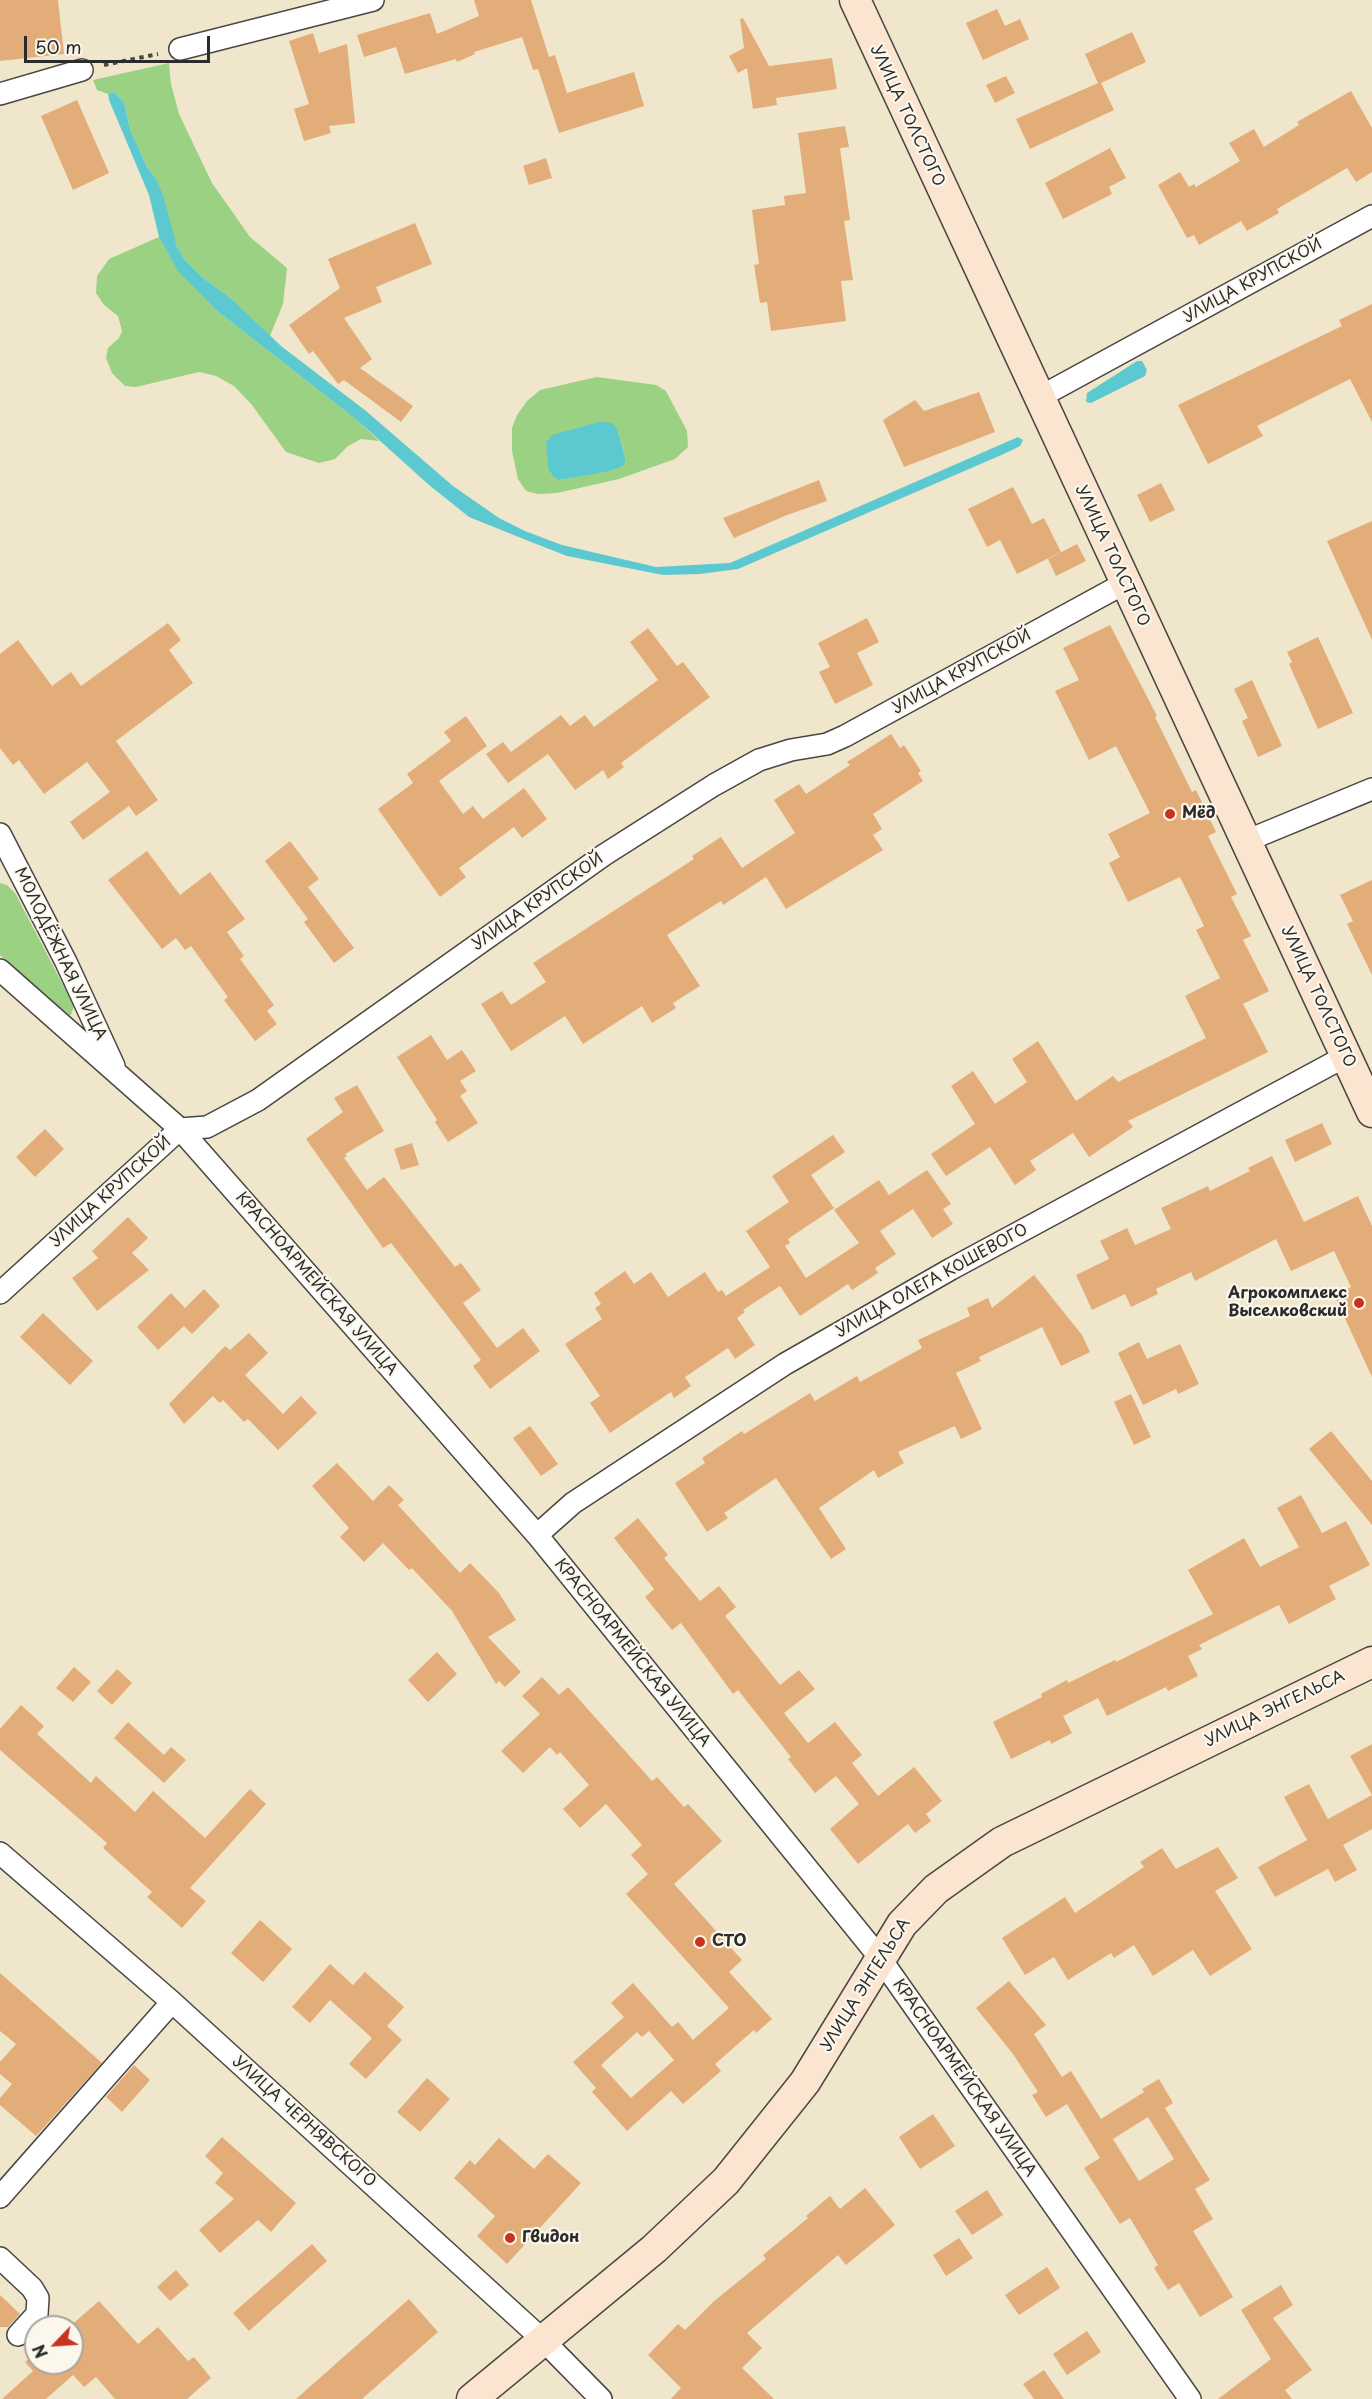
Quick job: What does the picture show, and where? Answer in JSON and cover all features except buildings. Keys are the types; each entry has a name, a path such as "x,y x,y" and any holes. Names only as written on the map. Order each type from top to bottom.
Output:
{"main road":[{"name":"УЛИЦА ТОЛСТОГО","path":"855,0 1038,398 1372,1112"},
{"name":"УЛИЦА ЭНГЕЛЬСА","path":"472,2399 654,2249 726,2181 805,2082 880,1958 917,1907 936,1888 984,1852 1372,1662"}],"street":[{"path":"180,49 373,0"},
{"path":"0,94 82,70"},
{"name":"УЛИЦА КРУПСКОЙ","path":"1038,398 1372,216"},
{"name":"УЛИЦА КРУПСКОЙ","path":"0,1293 180,1130 207,1128 258,1100 604,855 714,785 759,760 791,750 827,744 845,736 1125,583"},
{"path":"1246,841 1372,789"},
{"name":"МОЛОДЁЖНАЯ УЛИЦА","path":"0,834 66,962 118,1075"},
{"name":"КРАСНОАРМЕЙСКАЯ УЛИЦА","path":"0,970 180,1130 537,1535 880,1958 1190,2399"},
{"name":"УЛИЦА ОЛЕГА КОШЕВОГО","path":"537,1535 590,1491 785,1364 951,1269 1346,1056"},
{"name":"УЛИЦА ЧЕРНЯВСКОГО","path":"0,1853 172,2002 543,2340 601,2399"},
{"path":"0,2197 172,2002"},
{"path":"0,2258 32,2288 38,2298 37,2314 18,2335"}],"path":[{"path":"115,63 148,56"}],"green space":[{"path":"169,63 171,84 179,114 212,183 250,237 287,268 283,304 270,336 232,299 202,277 185,260 177,247 155,177 147,167 130,129 124,102 114,92 108,94 97,90 93,80"},
{"path":"159,237 178,270 216,310 358,421 379,441 361,439 348,446 335,459 319,463 286,452 252,405 234,386 216,376 199,372 136,387 125,386 112,373 106,358 108,348 119,338 122,331 118,316 104,305 96,293 97,276 109,259"},
{"path":"597,377 656,385 666,391 687,431 688,447 675,459 619,479 557,493 538,494 526,491 518,479 512,451 512,428 517,415 527,401 540,390","holes":["618,431 626,460 623,466 560,480"]},
{"path":"0,883 7,885 15,893 74,1006 71,1015 68,1015 0,955"}],"water":[{"path":"114,92 124,102 130,129 163,195 177,247 185,260 202,277 232,299 281,346 366,411 453,486 499,518 525,531 562,545 656,567 730,563 1018,437 1023,440 1020,446 1006,453 738,569 700,574 663,575 567,556 469,517 429,485 358,421 216,310 178,271 159,237 149,195 109,100 108,94"},
{"path":"1137,361 1142,361 1147,370 1145,376 1091,403 1086,402 1087,393"},
{"path":"599,422 612,423 618,431 626,461 623,466 605,472 559,480 553,476 548,468 546,443 552,435"}],"place":[{"name":"Мёд","path":"1170,814"},
{"name":"Агрокомплекс Выселковский","path":"1359,1303"},
{"name":"СТО","path":"700,1942"},
{"name":"Гвидон","path":"510,2238"}]}
